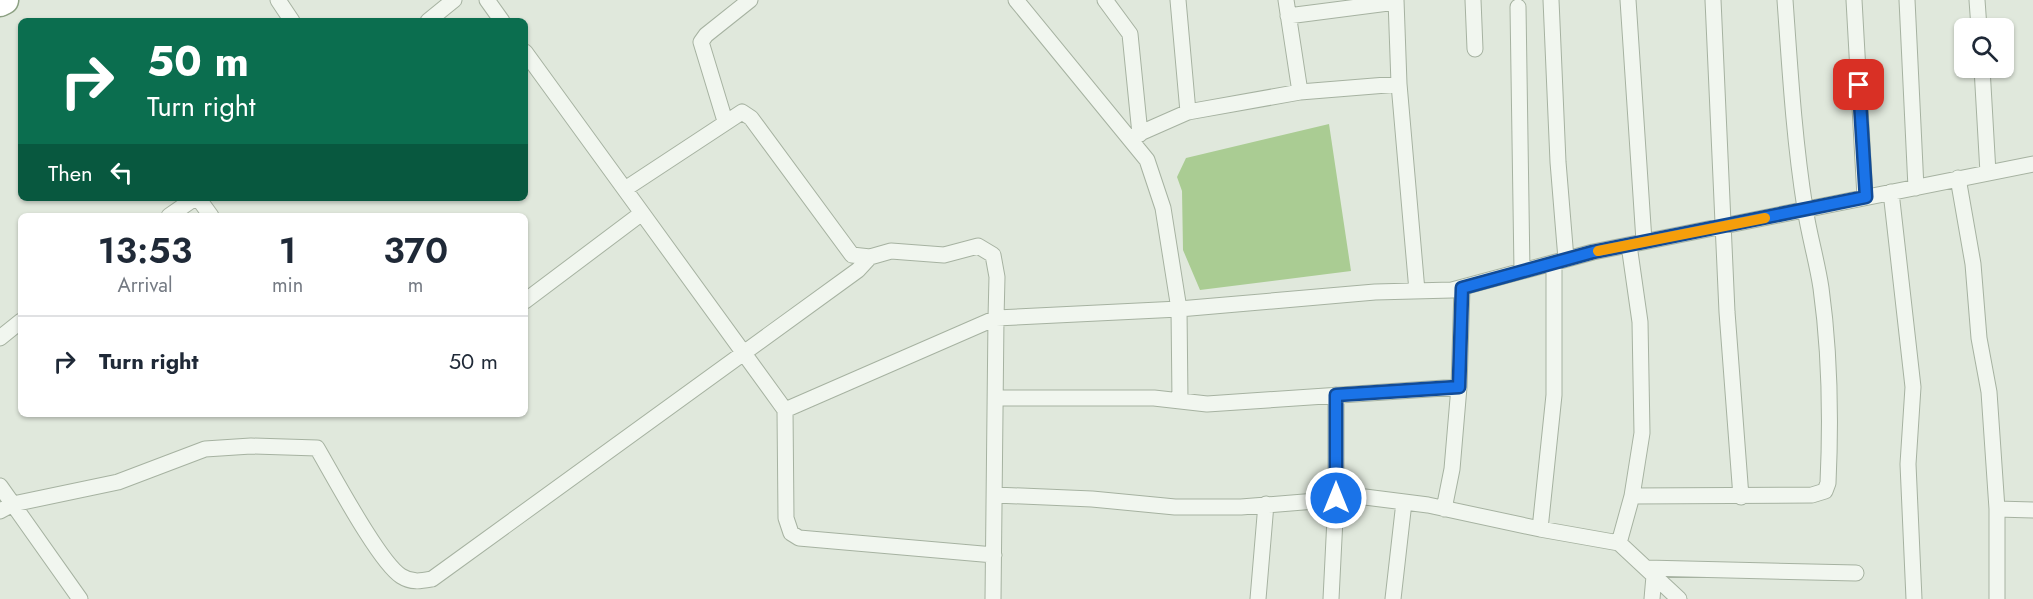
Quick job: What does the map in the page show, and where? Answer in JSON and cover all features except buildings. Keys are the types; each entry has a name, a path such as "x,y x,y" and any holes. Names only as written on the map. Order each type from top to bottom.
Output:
{"highway":[{"path":"0,3 4,0"}],"street":[{"path":"278,0 290,18"},
{"path":"432,18 454,0"},
{"path":"487,0 500,18"},
{"path":"725,121 701,42 706,35 750,0"},
{"path":"1016,0 1135,136 1147,160 1162,208 1179,309 1180,401"},
{"path":"1105,0 1130,34 1135,136"},
{"path":"1178,0 1188,112"},
{"path":"1286,0 1300,92"},
{"path":"1473,0 1475,49"},
{"path":"1540,530 1554,395 1560,261 1551,0"},
{"path":"1619,543 1632,496 1642,434 1628,0"},
{"path":"1713,0 1726,226 1727,312 1741,497"},
{"path":"1632,496 1812,495 1825,491 1828,483 1830,400 1821,288 1805,209 1794,121 1785,0"},
{"path":"1854,0 1866,197"},
{"path":"1908,0 1916,188"},
{"path":"1977,0 1978,18"},
{"path":"1288,16 1396,1 1400,84 1417,291"},
{"path":"1518,7 1522,272"},
{"path":"528,56 785,410 786,518 790,533 799,538 994,555"},
{"path":"1983,78 1988,172"},
{"path":"1135,136 1188,112 1300,92 1400,84"},
{"path":"625,189 725,121 742,112 751,118 852,255 870,257 891,251 944,255 978,246 993,255 996,277 997,398 993,599"},
{"path":"785,410 996,318 1179,309 1375,292 1462,288 1636,243 2033,164"},
{"path":"1958,178 1973,264 1979,338 1989,392 1997,509 1996,599"},
{"path":"1891,192 1913,387 1908,464 1914,599"},
{"path":"174,213 192,201"},
{"path":"198,201 208,213"},
{"path":"528,299 642,213"},
{"path":"6,507 118,482 205,449 251,446 317,448 377,547 399,575 413,582 432,579 858,270 870,257"},
{"path":"1444,509 1452,469 1459,387 1462,288"},
{"path":"0,338 18,323"},
{"path":"997,398 1154,398 1207,404 1459,387"},
{"path":"1331,599 1336,498 1336,395"},
{"path":"0,486 6,507 80,599"},
{"path":"995,495 1092,499 1175,507 1365,497 1404,502 1540,530 1619,543 1679,599"},
{"path":"1393,599 1404,502"},
{"path":"1258,599 1266,504"},
{"path":"1997,509 2033,510"},
{"path":"1650,572 1856,573"},
{"path":"1650,572 1652,599"}],"shaded area":[{"path":"1329,124 1351,271 1200,290 1183,250 1182,191 1177,177 1186,158"}],"slow traffic":[{"path":"1598,251 1765,218"}],"route":[{"path":"1336,498 1336,395 1459,387 1462,288 1593,252 1866,197 1859,85"}]}
